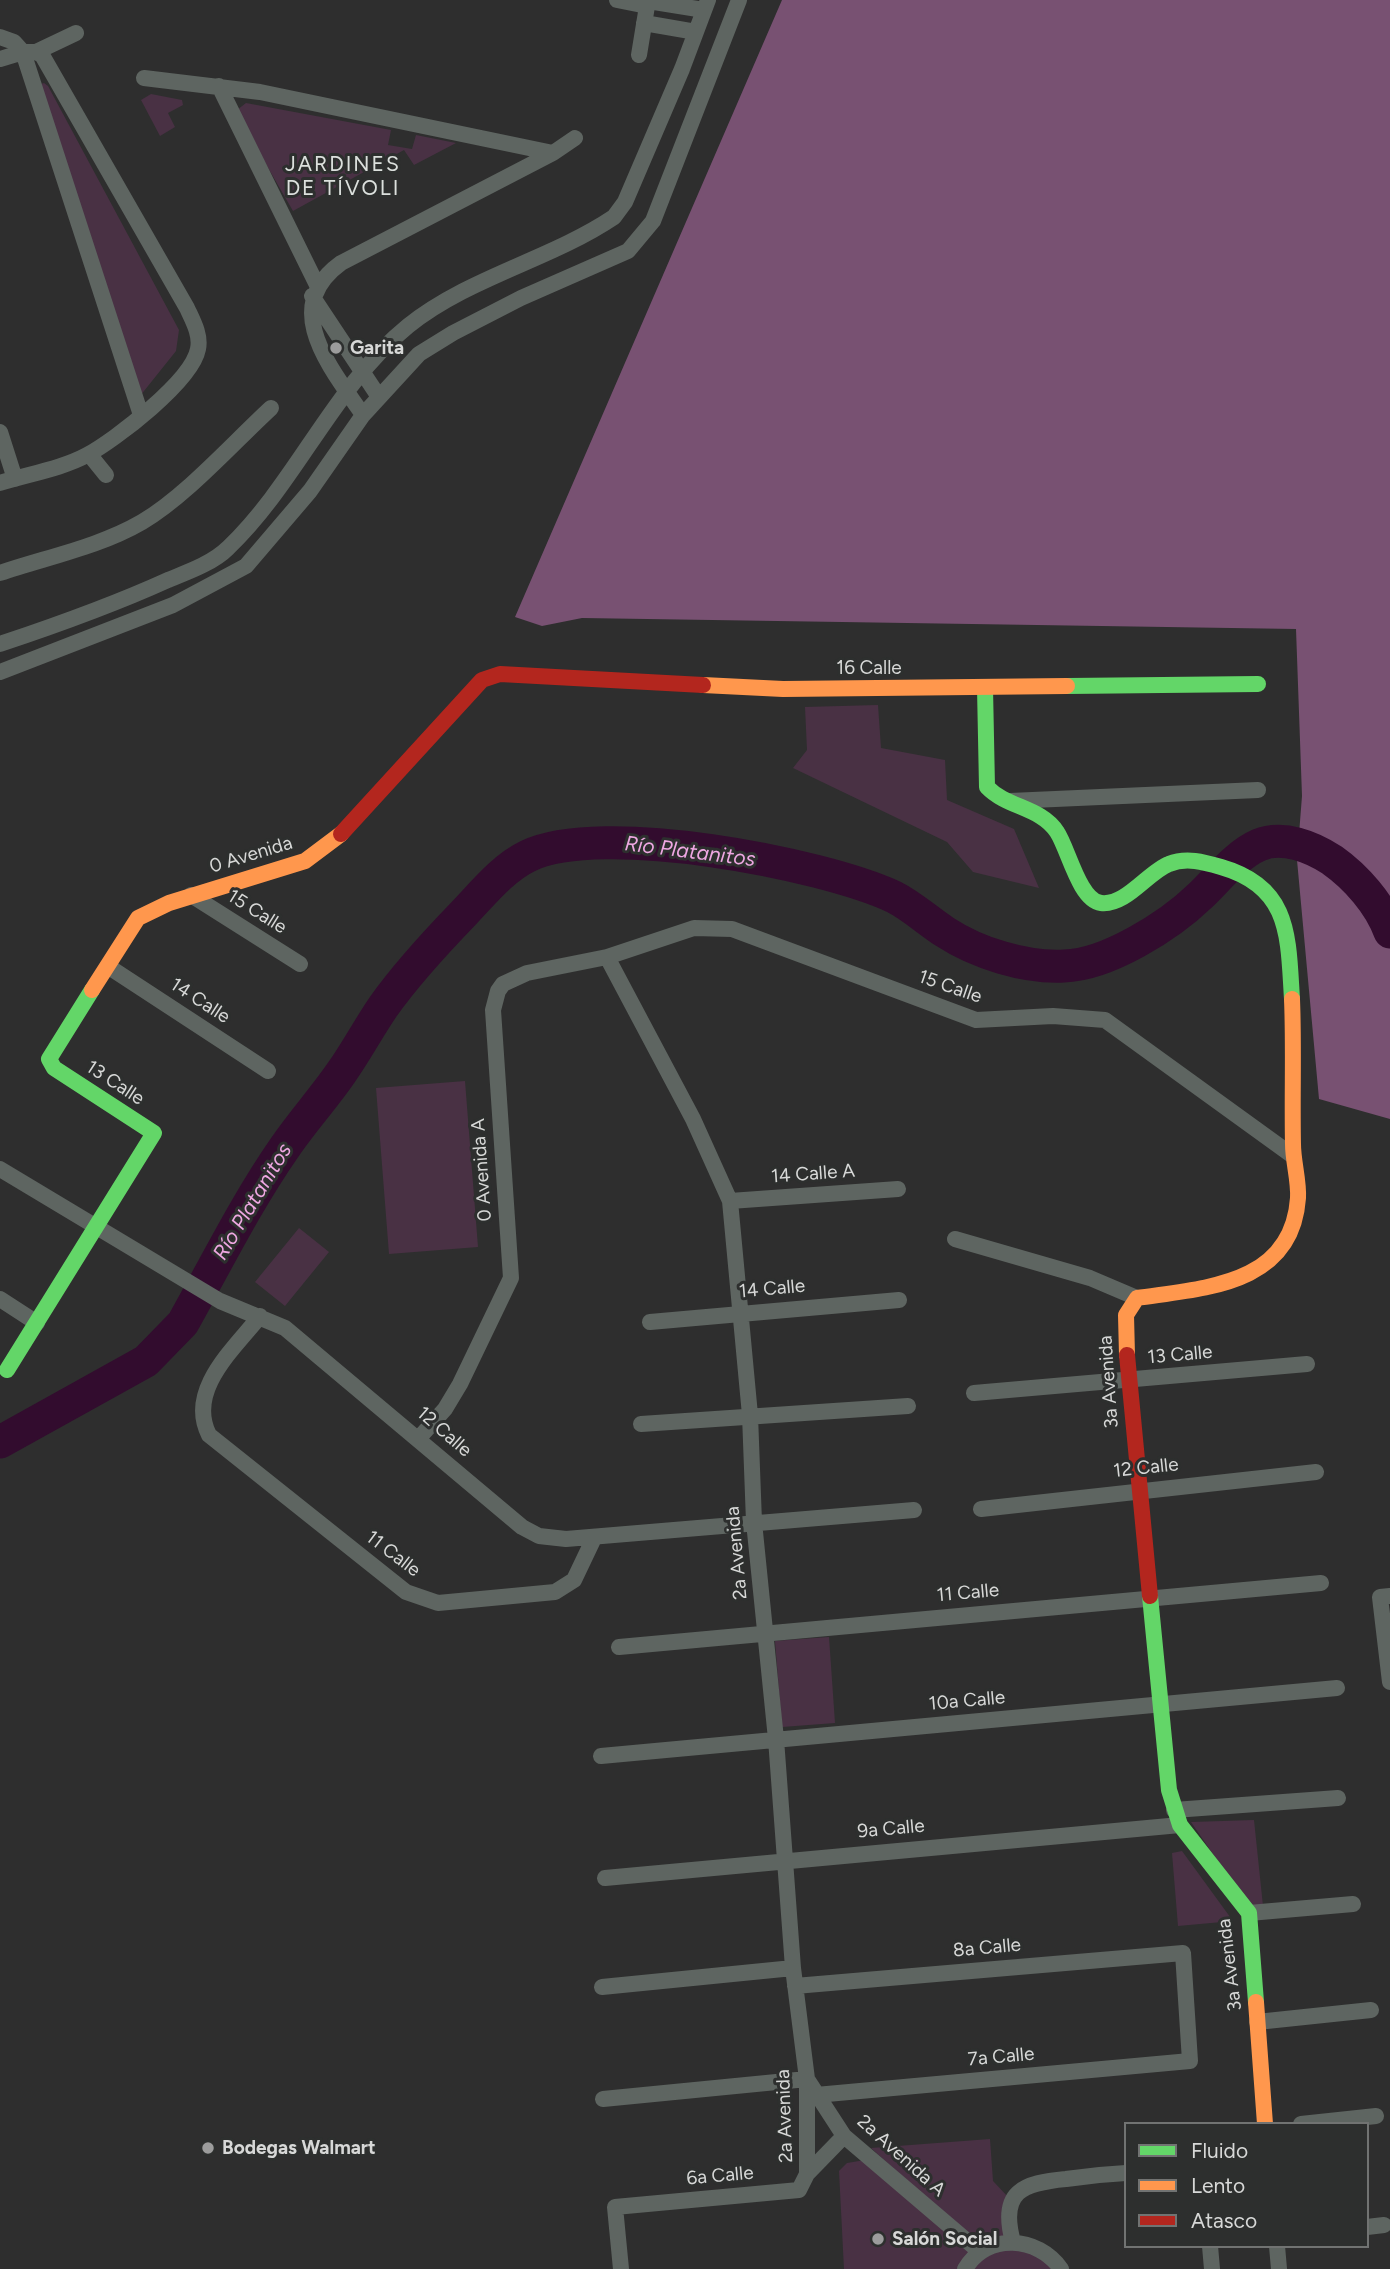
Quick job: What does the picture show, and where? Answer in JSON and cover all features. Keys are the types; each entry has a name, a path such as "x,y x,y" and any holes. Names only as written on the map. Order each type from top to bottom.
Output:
{"street":[{"path":"617,0 648,2 702,16 725,35"},
{"path":"0,672 173,605 246,566 310,491 363,415 433,344 522,298 628,251 638,243 653,221 739,0"},
{"path":"639,55 648,2"},
{"path":"644,23 702,16"},
{"path":"0,644 23,638 153,587 227,549 264,505 346,391 411,324 467,290 614,218 625,202 702,16"},
{"path":"0,59 30,52 76,33"},
{"path":"0,37 42,55 187,308 197,333 198,349 190,369 141,415 89,454 8,481 0,432"},
{"path":"30,52 141,415"},
{"path":"144,78 219,86 382,116 553,153"},
{"path":"219,86 315,290 379,397"},
{"path":"363,415 314,335 315,290 341,263 553,153 575,138"},
{"path":"0,573 95,542 142,522 165,506 271,408"},
{"path":"89,454 106,475"},
{"name":"16 Calle","path":"482,680 500,674 783,689 1258,684"},
{"name":"0 Avenida","path":"54,1068 49,1059 138,918 191,895 305,861 323,850 351,825 482,680"},
{"path":"955,1238 1090,1278 1137,1298 1205,1291 1231,1284 1252,1273 1270,1258 1285,1239 1296,1210 1298,1178 1293,1156 1295,1039 1289,964 1283,925 1274,898 1264,887 1239,874 1181,859 1164,865 1120,898 1101,903 1085,891 1060,835 1053,826 1040,813 991,793 986,784 985,688"},
{"path":"1008,801 1258,790"},
{"name":"15 Calle","path":"191,895 300,964"},
{"name":"15 Calle","path":"607,957 694,928 719,926 976,1020 1085,1016 1105,1020 1293,1156"},
{"name":"2a Avenida","path":"607,957 694,1119 730,1201 750,1415 754,1522 776,1739 793,1968 807,2079 807,2174"},
{"name":"0 Avenida A","path":"419,1438 446,1409 511,1278 493,1037 493,1010 498,991 512,978 527,973 607,957"},
{"name":"14 Calle","path":"109,967 268,1071"},
{"name":"13 Calle","path":"54,1068 154,1132 96,1230"},
{"name":"12 Calle","path":"0,1169 96,1230 220,1301 285,1328 528,1531 552,1538 594,1538 914,1510"},
{"name":"14 Calle A","path":"730,1201 898,1189"},
{"path":"7,1370 96,1230"},
{"name":"3a Avenida","path":"1137,1298 1126,1315 1130,1381 1138,1490 1169,1790 1177,1817 1249,1913 1265,2122"},
{"path":"0,1299 37,1323"},
{"name":"14 Calle","path":"650,1322 899,1300"},
{"name":"11 Calle","path":"260,1316 206,1389 206,1429 214,1440 406,1592 429,1602 452,1603 563,1589 574,1580 594,1538"},
{"name":"13 Calle","path":"974,1393 1307,1364"},
{"path":"641,1424 908,1405"},
{"name":"12 Calle","path":"981,1509 1316,1472"},
{"name":"11 Calle","path":"618,1647 1321,1583"},
{"path":"1390,1596 1380,1597 1390,1682"},
{"name":"10a Calle","path":"601,1756 1337,1688"},
{"name":"9a Calle","path":"605,1878 1338,1798"},
{"path":"1249,1913 1353,1904"},
{"name":"8a Calle","path":"795,1986 1182,1953 1190,2061"},
{"path":"602,1987 793,1968"},
{"path":"1257,2022 1371,2010"},
{"name":"7a Calle","path":"816,2095 1190,2061"},
{"path":"603,2098 807,2079"},
{"name":"2a Avenida A","path":"807,2079 844,2136 980,2252"},
{"path":"1320,2122 1376,2116"},
{"name":"6a Calle","path":"621,2269 615,2207 799,2190 807,2174 844,2136"},
{"path":"1013,2242 1009,2213 1016,2196 1031,2182 1124,2173"},
{"path":"1369,2227 1384,2225"},
{"path":"965,2269 980,2252 996,2244 1013,2242 1043,2250 1061,2269"},
{"path":"1209,2248 1212,2269"},
{"path":"1277,2248 1279,2269"}],"shaded area":[{"path":"782,0 1390,0 1390,1119 1319,1099 1297,860 1302,796 1296,629 582,618 542,626 515,617"},
{"path":"44,83 179,330 176,351 140,396 41,84"},
{"path":"151,94 182,100 183,105 168,113 175,127 160,136 141,100"},
{"path":"246,103 391,130 388,145 412,149 416,135 456,143 414,165 404,150 293,211 241,121 237,110"},
{"path":"878,705 881,748 945,760 947,800 1014,829 1039,888 973,872 947,842 793,768 807,750 805,707"},
{"path":"465,1081 478,1247 389,1254 376,1088"},
{"path":"299,1228 329,1252 285,1306 255,1282"},
{"path":"829,1637 835,1723 782,1727 775,1641"},
{"path":"1254,1820 1263,1906 1250,1908 1191,1822"},
{"path":"1182,1851 1233,1921 1178,1926 1172,1853"},
{"path":"990,2139 993,2181 1009,2198 1009,2239 981,2247 871,2148"},
{"path":"865,2160 973,2252 961,2269 844,2269 839,2171 847,2163"},
{"path":"1013,2242 1061,2269 965,2269"}],"waterway":[{"name":"Río Platanitos","path":"0,1442 146,1361 183,1323 271,1168 341,1073 392,994 486,889 510,867 528,856 562,846 606,843 657,845 765,860 816,871 894,897 958,940 986,953 1018,962 1064,966 1099,959 1155,931 1187,908 1251,849 1278,841 1297,844 1324,855 1350,874 1374,901 1390,932"}],"traffic: fast":[{"path":"1067,686 1258,684"},
{"path":"985,688 987,787 1050,824 1057,832 1086,893 1093,900 1110,903 1128,894 1161,868 1182,861 1208,863 1244,876 1261,887 1273,901 1281,917 1289,955 1292,999"},
{"path":"7,1370 154,1133 54,1068 49,1059 92,990"},
{"path":"1150,1596 1169,1790 1180,1825 1249,1913 1256,2002"}],"traffic: slow":[{"path":"703,685 783,689 1067,686"},
{"path":"92,990 138,918 169,903 305,861 341,834"},
{"path":"1127,1355 1126,1315 1137,1298 1189,1291 1240,1277 1262,1266 1280,1249 1292,1227 1298,1198 1293,1144 1292,999"},
{"path":"1256,2002 1265,2122"}],"traffic: jam":[{"path":"341,834 482,680 500,674 703,685"},
{"path":"1127,1355 1150,1596"}],"place":[{"name":"Garita","path":"336,348"},
{"name":"Bodegas Walmart","path":"208,2148"},
{"name":"Salón Social","path":"878,2239"}],"district":[{"name":"JARDINES DE TÍVOLI","path":"343,177"}]}
